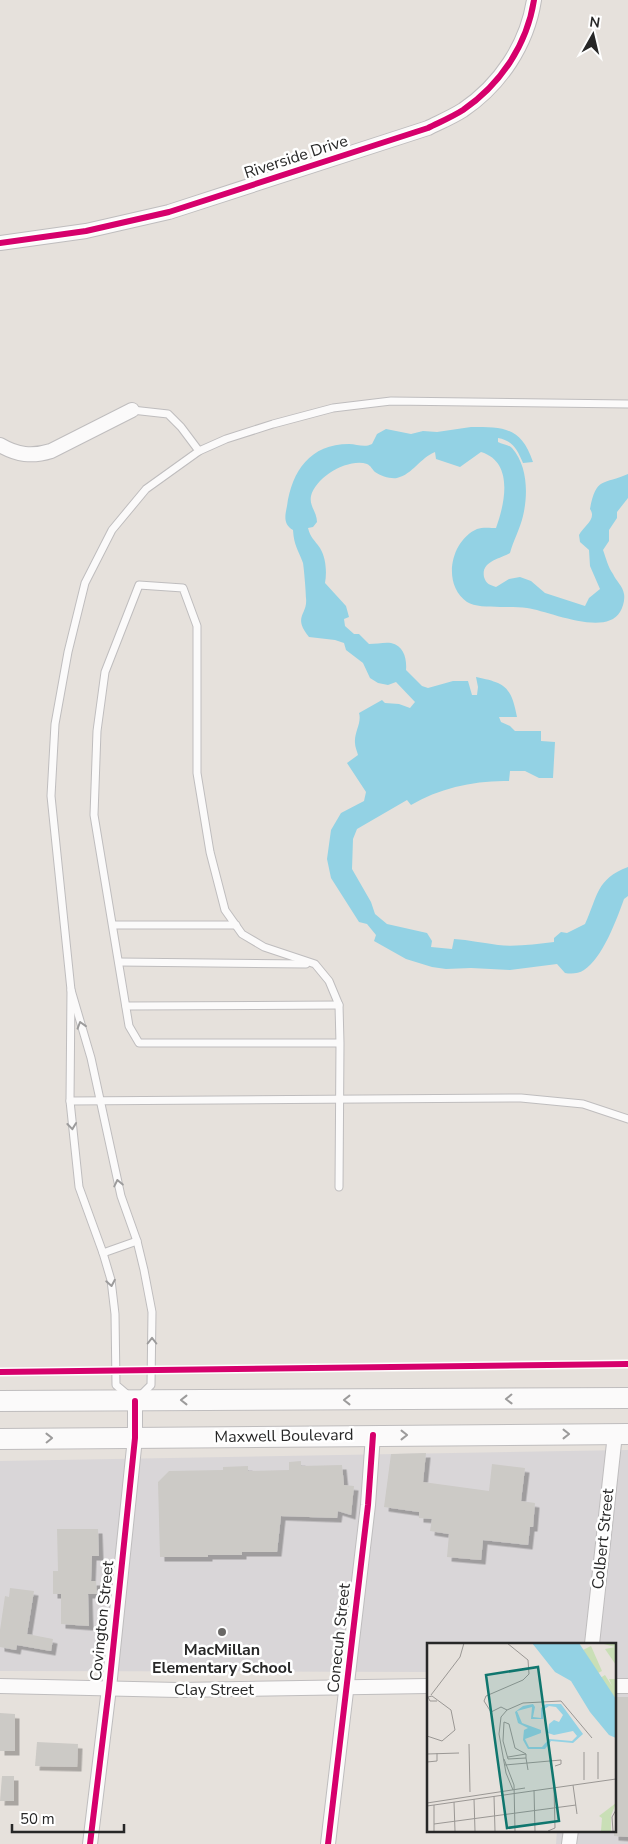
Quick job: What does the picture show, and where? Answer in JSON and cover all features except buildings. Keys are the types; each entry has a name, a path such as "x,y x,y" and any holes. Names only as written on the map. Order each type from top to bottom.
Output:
{"main road":[{"path":"0,1401 628,1398"},
{"name":"Maxwell Boulevard","path":"0,1439 622,1434"}],"street":[{"name":"Riverside Drive","path":"0,243 86,231 169,212 428,128 460,112 476,101 500,77 520,45 534,0"},
{"path":"0,445 19,454 40,455 132,410"},
{"name":"Covington Street","path":"90,1844 109,1688 135,1438 135,1401"},
{"name":"Colbert Street","path":"592,1643 622,1434"},
{"name":"Conecuh Street","path":"328,1844 368,1505 373,1435"},
{"name":"Clay Street","path":"0,1686 178,1690 347,1689 379,1686 427,1686"}],"lane":[{"path":"71,990 91,1058 121,1196 137,1241 152,1312 151,1385 135,1401 116,1385 115,1314 110,1280 103,1253 79,1187 70,1101 71,990 52,796 55,724 70,644 85,583 112,530 146,489 199,451 226,439 333,408 391,401 628,404"},
{"path":"132,410 168,414 181,427 199,451"},
{"path":"339,1187 340,1043 339,1005 329,981 315,964 264,947 242,934 225,910 210,852 197,773 197,626 183,588 139,585 105,672 97,731 94,815 129,1026 139,1043 340,1043"},
{"path":"112,925 236,925"},
{"path":"119,962 315,964"},
{"path":"126,1006 339,1005"},
{"path":"70,1101 521,1098 583,1104 628,1119"},
{"path":"103,1253 137,1241"}],"shaded area":[{"path":"628,1450 628,1844 556,1844 557,1832 616,1832 616,1643 427,1643 427,1672 0,1671 0,1461"}],"water":[{"path":"471,427 510,431 523,442 533,462 523,463 514,446 498,438 498,442 512,448 521,463 524,472 526,499 522,521 510,553 492,561 485,567 484,577 487,583 496,587 509,579 520,577 531,581 545,593 585,606 589,598 600,589 590,566 589,550 580,542 579,535 591,519 592,498 598,486 628,474 628,498 617,512 617,518 609,530 609,541 603,550 614,577 623,591 624,603 620,612 613,619 590,623 527,608 479,606 467,602 459,594 454,585 452,575 455,553 468,535 477,529 496,528 504,496 503,474 499,465 491,457 481,452 460,467 436,459 435,452 408,473 397,478 380,475 367,464 351,464 342,466 319,482 311,496 317,522 313,527 308,528 324,556 325,583 346,606 349,617 344,619 345,626 354,634 359,634 369,644 391,643 399,647 405,657 406,670 422,686 428,688 453,681 468,681 472,695 477,695 476,677 500,684 509,692 517,717 499,717 501,722 510,726 515,731 541,731 541,741 555,742 553,778 539,778 525,771 510,771 509,781 458,786 433,794 411,805 407,800 357,829 353,839 352,869 371,902 375,914 387,924 427,933 432,941 431,947 452,949 454,939 505,946 554,942 554,938 561,932 567,933 585,924 599,890 604,883 617,872 628,867 628,896 624,899 603,948 591,965 584,970 572,974 565,973 557,964 510,970 446,969 406,959 374,941 376,935 367,924 359,922 331,878 327,859 331,830 341,813 364,801 366,792 347,763 358,755 355,739 360,720 359,713 382,700 385,703 399,704 410,708 415,702 396,682 388,685 378,683 370,678 363,663 346,650 344,643 309,637 304,630 301,620 306,604 303,563 295,544 293,530 286,520 293,482 305,462 314,454 335,445 363,446 372,444 377,434 386,429 411,434 423,431 437,432"}],"cycle path":[{"path":"0,243 86,231 169,212 428,128 463,110 489,89 500,76 510,62 525,33 534,0"},
{"path":"0,1372 628,1364"},
{"path":"90,1844 109,1688 135,1438 135,1401"},
{"path":"328,1844 368,1505 373,1435"}],"place":[{"name":"MacMillan Elementary School","path":"222,1632"}]}
